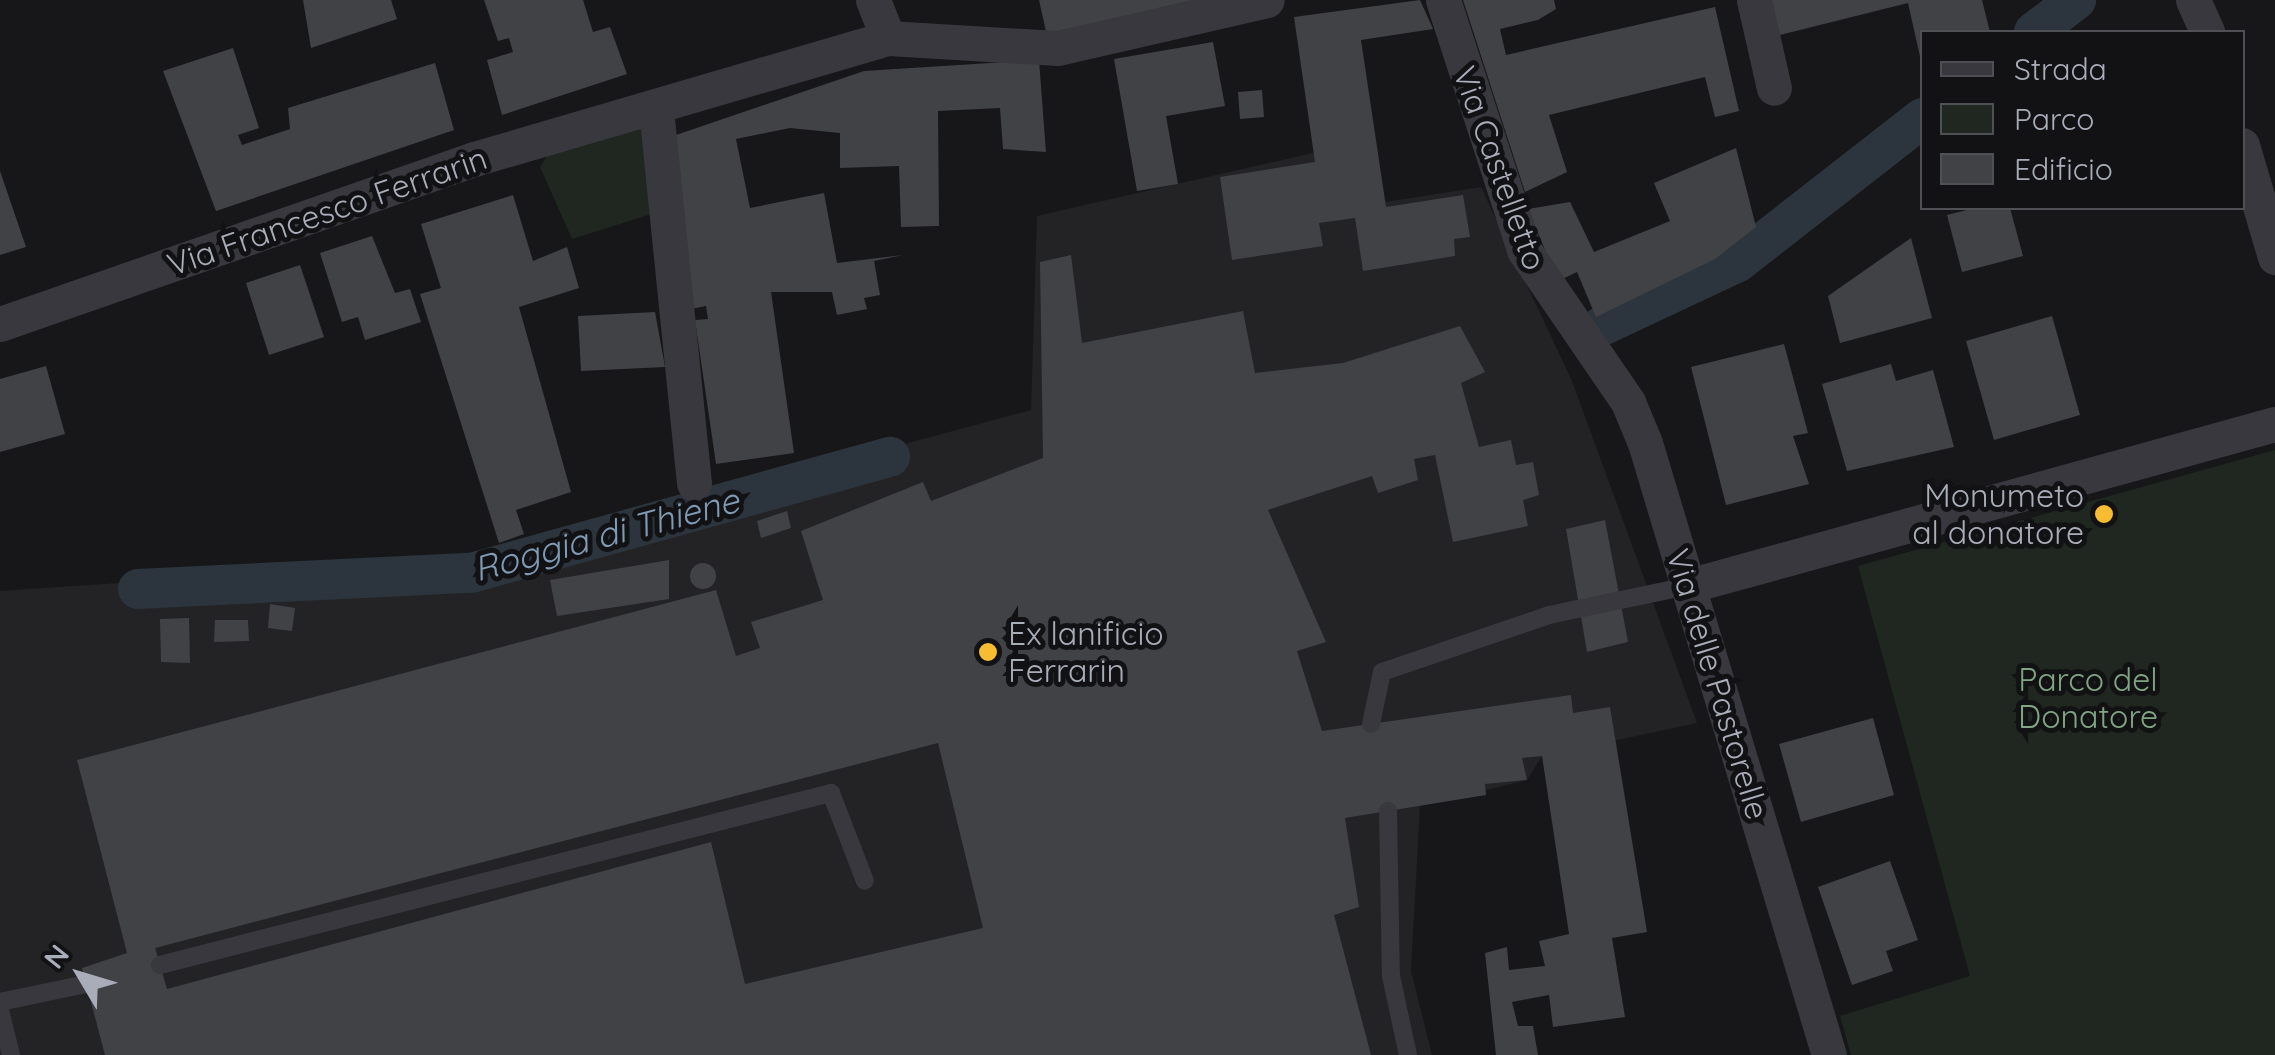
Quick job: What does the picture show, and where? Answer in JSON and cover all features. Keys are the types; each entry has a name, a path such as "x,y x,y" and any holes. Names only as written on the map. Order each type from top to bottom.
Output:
{"street":[{"path":"873,0 888,38"},
{"name":"Via Francesco Ferrarin","path":"0,324 474,159 656,110 888,38 1058,48 1267,0"},
{"name":"Via Castelletto","path":"1443,0 1524,250 1575,328"},
{"path":"1754,0 1774,88"},
{"path":"2194,0 2206,30"},
{"path":"656,110 694,484"},
{"path":"2245,155 2275,257"},
{"name":"Via delle Pastorelle","path":"1575,328 1628,402 1688,586 1829,1055"},
{"path":"1688,586 2275,424"}],"lane":[{"path":"1371,724 1382,672 1549,614 1688,586"},
{"path":"160,965 830,793 865,882"},
{"path":"1388,811 1390,976 1408,1055"},
{"path":"11,1055 0,1011 86,984"}],"shaded area":[{"path":"1330,149 1341,209 1481,187 1572,381 1697,723 1542,756 1527,780 1420,806 1411,971 1432,1055 0,1055 0,591 477,559 1031,410 1037,216"}],"green space":[{"path":"642,127 658,212 572,239 540,167 548,154"},
{"name":"Parco del Donatore","path":"2275,450 2275,1055 1851,1055 1840,1016 1970,976 1858,566"}],"building":[{"path":"303,0 391,0 397,19 311,48"},
{"path":"484,0 583,0 593,32 610,27 627,74 502,115 487,60 513,52 509,38 498,41"},
{"path":"1039,0 1217,0 1047,36"},
{"path":"1420,0 1433,29 1361,40 1386,207 1463,195 1470,237 1454,239 1455,256 1363,271 1355,218 1319,223 1323,246 1232,260 1220,177 1315,162 1294,17"},
{"path":"1463,0 1554,0 1556,9 1538,20 1500,29 1506,55 1715,7 1739,111 1715,117 1705,77 1549,115 1567,172 1525,192"},
{"path":"1767,0 1982,0 1990,30 1920,30 1920,57 1908,3 1776,36"},
{"path":"1213,42 1225,106 1166,116 1178,184 1137,191 1114,59"},
{"path":"233,48 259,128 238,135 242,145 290,129 288,108 435,63 454,130 216,211 163,71"},
{"path":"1039,60 1046,152 1003,149 1000,108 938,111 939,226 901,227 899,166 840,168 840,133 790,128 736,139 750,208 824,193 837,263 903,255 874,261 880,295 864,298 867,309 837,315 832,292 771,292 794,453 716,464 695,320 708,319 706,306 691,309 676,135 864,71"},
{"path":"1262,90 1264,117 1240,119 1238,92"},
{"path":"1736,148 1756,227 1715,259 1596,317 1577,272 1558,281 1528,209 1570,202 1594,252 1670,221 1654,183"},
{"path":"0,171 26,247 0,255"},
{"path":"513,195 533,261 567,247 579,288 519,307 571,492 516,510 524,534 499,543 420,294 441,288 421,224"},
{"path":"1967,210 2011,210 2023,256 1962,272 1947,215"},
{"path":"372,236 395,293 410,289 421,322 365,340 358,317 342,322 320,253"},
{"path":"1911,238 1932,318 1840,343 1828,296"},
{"name":"Ex lanificio Ferrarin","path":"1071,255 1082,343 1243,311 1255,373 1343,363 1460,326 1485,372 1461,383 1479,447 1511,440 1516,465 1533,462 1539,495 1523,500 1528,526 1453,542 1435,455 1414,459 1418,480 1378,493 1372,476 1268,510 1326,642 1297,651 1322,731 1571,695 1573,713 1610,707 1647,932 1612,938 1625,1017 1553,1027 1549,995 1512,1002 1518,1026 1533,1026 1538,1055 1496,1055 1485,953 1507,947 1509,970 1545,966 1539,941 1569,934 1542,756 1522,758 1527,780 1485,784 1486,795 1345,818 1359,907 1334,915 1371,1055 105,1055 82,968 127,953 77,760 716,590 736,656 760,648 751,622 823,600 801,531 923,482 931,501 1043,458 1040,262","holes":["938,743 983,928 745,984 711,842 167,989 155,948"]},
{"path":"300,265 324,337 269,355 246,283"},
{"path":"655,312 665,367 581,371 578,316"},
{"path":"2052,316 2080,415 1994,440 1966,341"},
{"path":"1784,344 1808,433 1793,436 1809,484 1726,505 1691,367"},
{"path":"1891,364 1896,381 1933,370 1954,447 1847,471 1822,384"},
{"path":"46,366 65,434 0,452 0,379"},
{"path":"787,511 791,528 761,538 757,521"},
{"path":"1605,520 1628,642 1587,652 1566,529"},
{"path":"669,560 669,599 557,616 550,580"},
{"path":"703,563 712,567 716,576 712,585 703,589 694,585 690,576 694,567"},
{"path":"270,604 295,608 292,631 268,628"},
{"path":"189,618 190,663 161,662 160,619"},
{"path":"215,620 248,620 249,641 214,642"},
{"path":"1873,718 1894,795 1801,822 1779,744"},
{"path":"1890,861 1918,940 1886,951 1893,971 1852,985 1818,887"}],"waterway":[{"name":"Roggia di Thiene","path":"2037,30 2076,0"},
{"name":"Roggia di Thiene","path":"1602,326 1738,262 1920,120"},
{"name":"Roggia di Thiene","path":"138,589 471,573 890,457"}],"place":[{"name":"Monumeto al donatore","path":"2104,514"},
{"name":"Ex lanificio Ferrarin","path":"988,652"}]}
